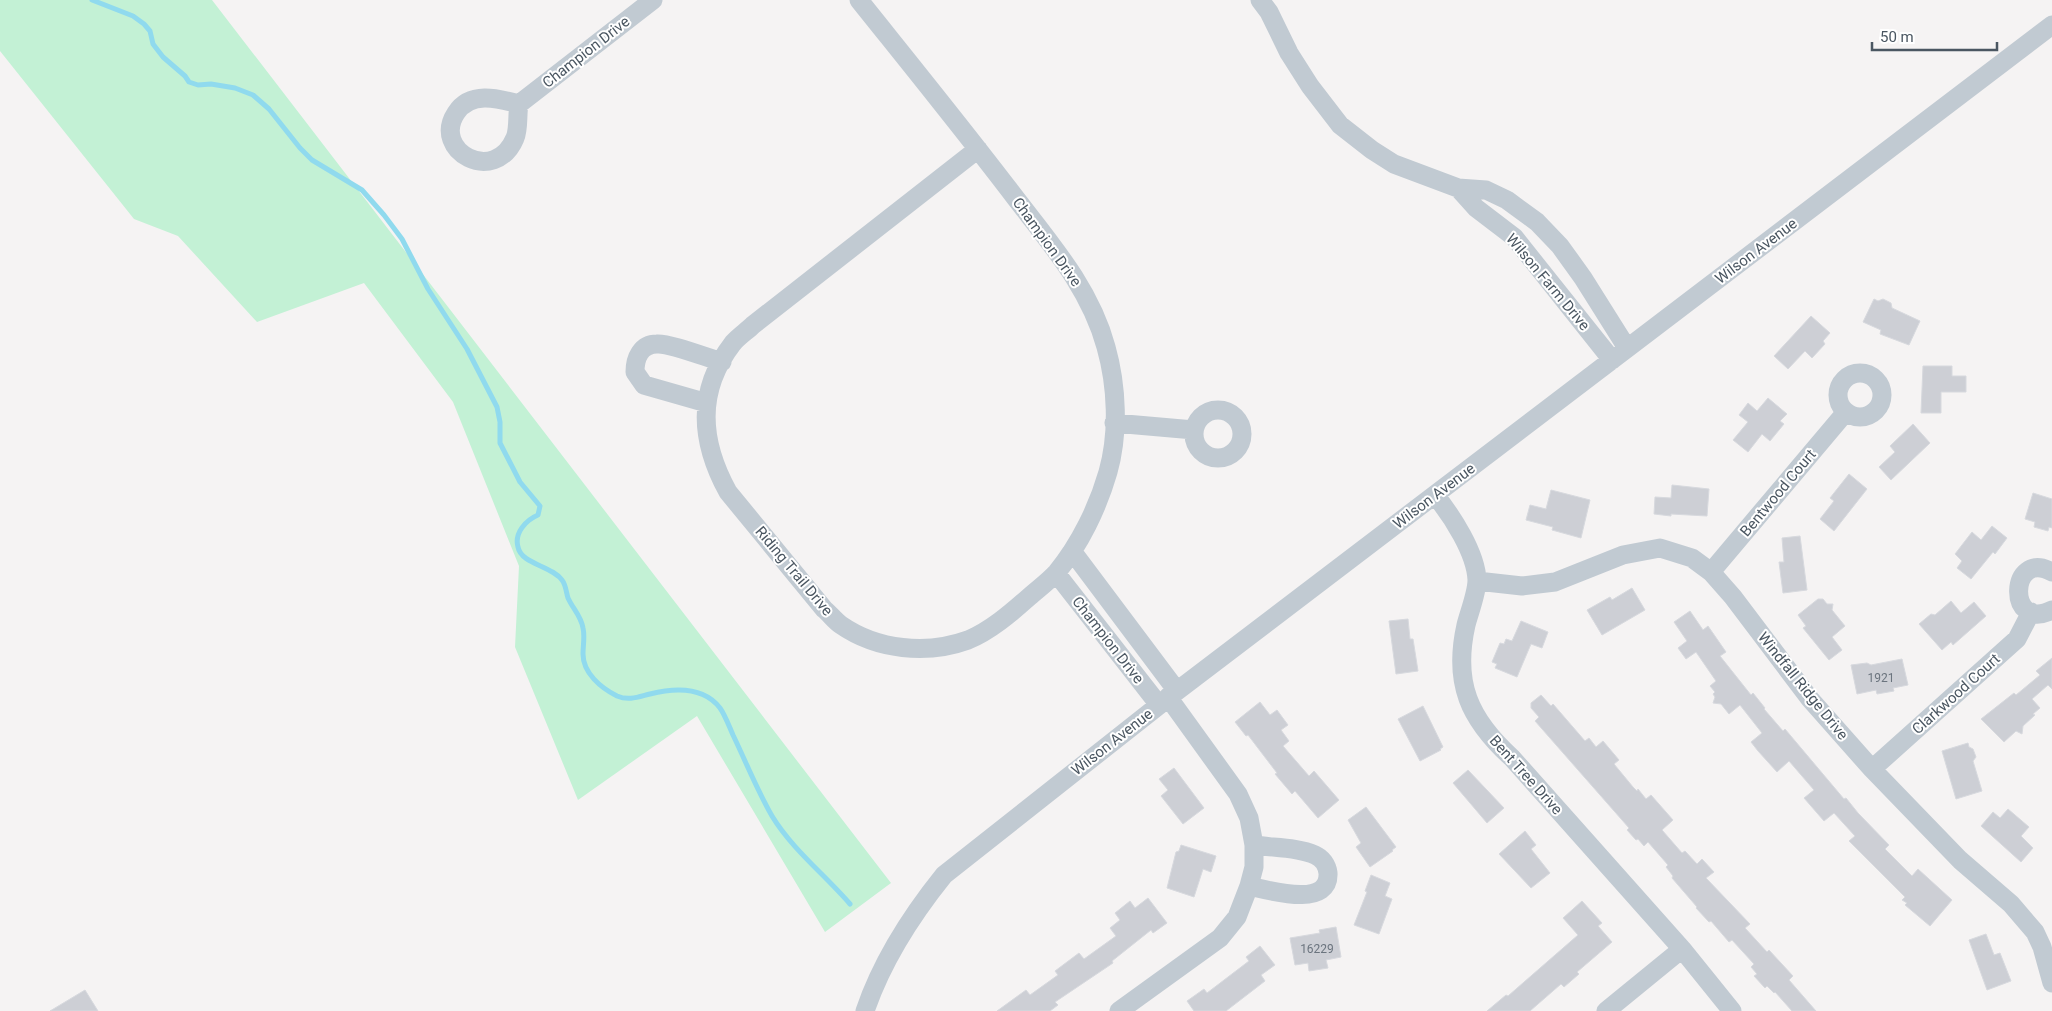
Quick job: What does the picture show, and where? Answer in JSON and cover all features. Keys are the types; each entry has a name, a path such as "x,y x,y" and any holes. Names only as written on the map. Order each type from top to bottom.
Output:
{"street":[{"name":"Champion Drive","path":"519,104 653,0"},
{"name":"Champion Drive","path":"859,0 978,149 1070,270 1086,296 1097,320 1112,372 1116,396 1112,448 1106,479 1100,496 1072,551 1056,573 1168,698"},
{"name":"Wilson Farm Drive","path":"1260,0 1269,12 1289,53 1340,125 1372,150 1394,164 1458,188 1486,190 1507,200 1537,222 1560,246 1628,348"},
{"name":"Wilson Avenue","path":"865,1011 888,958 922,903 944,875 1168,698 2052,25"},
{"name":"Riding Trail Drive","path":"978,149 753,325 734,342 708,391 706,428 717,472 728,492 824,609 841,625 865,637 890,646 917,649 945,646 968,639 1014,610 1056,573"},
{"name":"Wilson Farm Drive","path":"1458,188 1476,208 1514,237 1612,360"},
{"path":"708,403 644,385 635,372 638,356 644,348 658,343 722,362"},
{"name":"Bentwood Court","path":"1711,572 1846,413"},
{"path":"1114,423 1194,430"},
{"name":"Bent Tree Drive","path":"1435,495 1449,513 1469,551 1477,581 1464,632 1461,653 1465,694 1475,715 1493,741 1512,758 1682,949 1732,1011"},
{"name":"Windfall Ridge Drive","path":"1477,581 1522,586 1555,582 1623,555 1660,548 1692,558 1711,572 1733,596 1810,699 1872,769 1960,860 2011,904 2035,932 2049,960 2052,983"},
{"name":"Champion Drive","path":"1072,551 1168,698"},
{"path":"2052,572 2043,568 2036,568 2023,576 2019,582 2018,596 2025,608 2031,612 2046,613 2052,610"},
{"name":"Clarkwood Court","path":"1872,769 2017,639 2031,612"},
{"path":"1119,1011 1220,938 1238,917 1254,867 1254,845 1249,818 1238,794 1168,698"},
{"path":"1249,886 1302,895 1314,894 1322,889 1328,878 1325,863 1314,854 1254,845"},
{"path":"1606,1011 1682,949"}],"green space":[{"path":"0,0 212,0 891,883 825,932 697,716 578,800 515,647 519,566 453,402 364,283 257,322 178,236 134,219 0,51"}],"building":[{"path":"1874,299 1878,301 1883,299 1891,303 1892,308 1920,321 1909,345 1880,334 1881,330 1863,322"},
{"path":"1811,316 1830,333 1823,341 1825,344 1812,358 1805,351 1788,369 1774,356"},
{"path":"1923,366 1952,366 1952,376 1966,376 1966,392 1941,392 1941,413 1921,413"},
{"path":"1768,398 1787,414 1780,421 1784,424 1770,441 1762,434 1748,452 1733,440 1748,422 1739,415 1748,403 1757,411"},
{"path":"1913,424 1930,443 1891,480 1879,467 1895,452 1890,446"},
{"path":"1849,474 1867,489 1834,531 1820,519 1834,501 1830,498"},
{"path":"1672,485 1709,489 1707,516 1654,514 1655,497 1671,498"},
{"path":"1551,490 1590,500 1581,538 1552,530 1553,527 1526,520 1530,505 1546,509"},
{"path":"2033,493 2052,499 2052,528 2049,527 2048,531 2034,527 2035,522 2025,519"},
{"path":"1992,526 2007,538 1995,554 1993,552 1971,579 1957,568 1962,561 1955,554 1972,532 1981,540"},
{"path":"1800,536 1807,590 1783,593 1779,562 1784,562 1782,538"},
{"path":"1632,588 1645,610 1602,635 1587,610 1610,597 1612,600"},
{"path":"1818,599 1823,599 1827,604 1833,604 1832,610 1845,626 1832,637 1842,650 1829,660 1803,628 1806,626 1798,615"},
{"path":"1951,601 1961,613 1974,602 1986,616 1953,645 1951,642 1942,650 1919,624 1931,614 1935,615"},
{"path":"1690,611 1703,630 1708,626 1726,652 1720,656 1751,695 1753,693 1783,731 1785,729 1844,799 1846,798 1889,845 1885,849 1912,876 1918,869 1952,900 1930,926 1905,905 1907,903 1902,900 1905,897 1849,841 1855,836 1834,813 1824,821 1804,798 1814,790 1789,761 1777,772 1758,751 1751,742 1762,733 1740,705 1729,714 1721,704 1713,703 1715,697 1713,694 1715,692 1710,686 1716,681 1696,652 1686,659 1678,648 1687,641 1674,622"},
{"path":"1408,619 1410,639 1413,639 1418,671 1396,674 1389,621"},
{"path":"1521,621 1548,632 1542,648 1531,644 1517,677 1495,668 1497,664 1492,662 1500,643 1504,644 1506,639 1512,641"},
{"path":"2052,658 2052,689 2048,685 2032,699 2040,708 2023,726 2022,734 2016,731 2004,742 1981,719 2014,693 2016,695 2040,675 2036,671"},
{"path":"1902,659 1908,685 1893,688 1894,691 1877,694 1876,690 1857,694 1851,665 1867,663 1871,665"},
{"path":"1541,695 1551,706 1553,704 1585,741 1589,738 1596,747 1603,741 1619,760 1614,764 1633,787 1637,791 1638,789 1646,799 1651,795 1673,820 1662,830 1682,853 1685,851 1697,864 1702,859 1714,872 1706,878 1750,924 1745,928 1793,976 1789,980 1816,1011 1792,1011 1775,992 1767,986 1765,988 1754,976 1757,974 1751,967 1754,964 1732,940 1729,942 1711,921 1709,922 1696,908 1672,878 1673,876 1666,867 1668,865 1648,842 1644,846 1638,839 1636,840 1627,830 1629,828 1535,721 1539,717 1531,708 1531,703"},
{"path":"1260,702 1270,715 1277,710 1288,725 1281,730 1289,741 1283,746 1309,776 1314,771 1339,800 1318,818 1295,791 1292,794 1275,774 1277,773 1248,735 1246,736 1235,722"},
{"path":"1423,706 1443,747 1441,750 1420,761 1398,719"},
{"path":"1968,743 1976,757 1973,761 1982,791 1956,799 1942,751"},
{"path":"1174,768 1204,808 1183,824 1161,796 1168,790 1159,779"},
{"path":"1468,770 1504,808 1487,823 1453,783"},
{"path":"1366,807 1396,847 1370,867 1356,847 1361,843 1348,820"},
{"path":"2008,809 2029,827 2021,836 2033,848 2021,862 1981,826 1993,812 2000,818"},
{"path":"1525,831 1536,845 1531,849 1550,873 1531,888 1499,854"},
{"path":"1181,845 1216,856 1211,872 1203,869 1194,897 1167,888 1176,852 1179,851"},
{"path":"1371,875 1390,883 1385,896 1392,899 1379,934 1354,925 1367,892 1365,891"},
{"path":"1148,898 1167,923 1153,933 1151,930 1112,961 1113,963 1055,1002 1058,1005 1050,1011 997,1011 1026,990 1030,995 1058,975 1055,971 1079,953 1084,959 1116,936 1110,928 1120,920 1115,913 1130,901 1135,908"},
{"path":"1582,901 1602,923 1598,926 1612,942 1577,972 1579,974 1564,987 1561,984 1530,1011 1487,1011 1506,995 1508,996 1578,935 1563,918"},
{"path":"1336,927 1341,957 1326,960 1328,968 1309,971 1308,963 1295,965 1290,938 1320,933 1319,930"},
{"path":"1986,934 1994,955 2000,953 2011,981 1987,990 1969,940"},
{"path":"1260,946 1275,965 1261,975 1265,981 1226,1011 1194,1011 1187,1001 1204,989 1207,993 1249,961 1246,957"},
{"path":"85,990 98,1011 50,1011"}],"waterway":[{"path":"92,0 133,16 144,24 150,31 153,44 163,57 185,76 189,82 198,85 211,84 235,88 253,95 269,109 312,160 362,190 384,215 402,239 428,289 467,349 497,407 500,422 500,443 520,482 540,506 538,515 529,520 519,532 517,542 520,553 557,575 563,582 568,598 582,624 584,661 590,674 605,689 621,697 634,698 659,692 688,690 697,692 713,701 724,714 761,796 780,828 799,851 850,904"}]}
